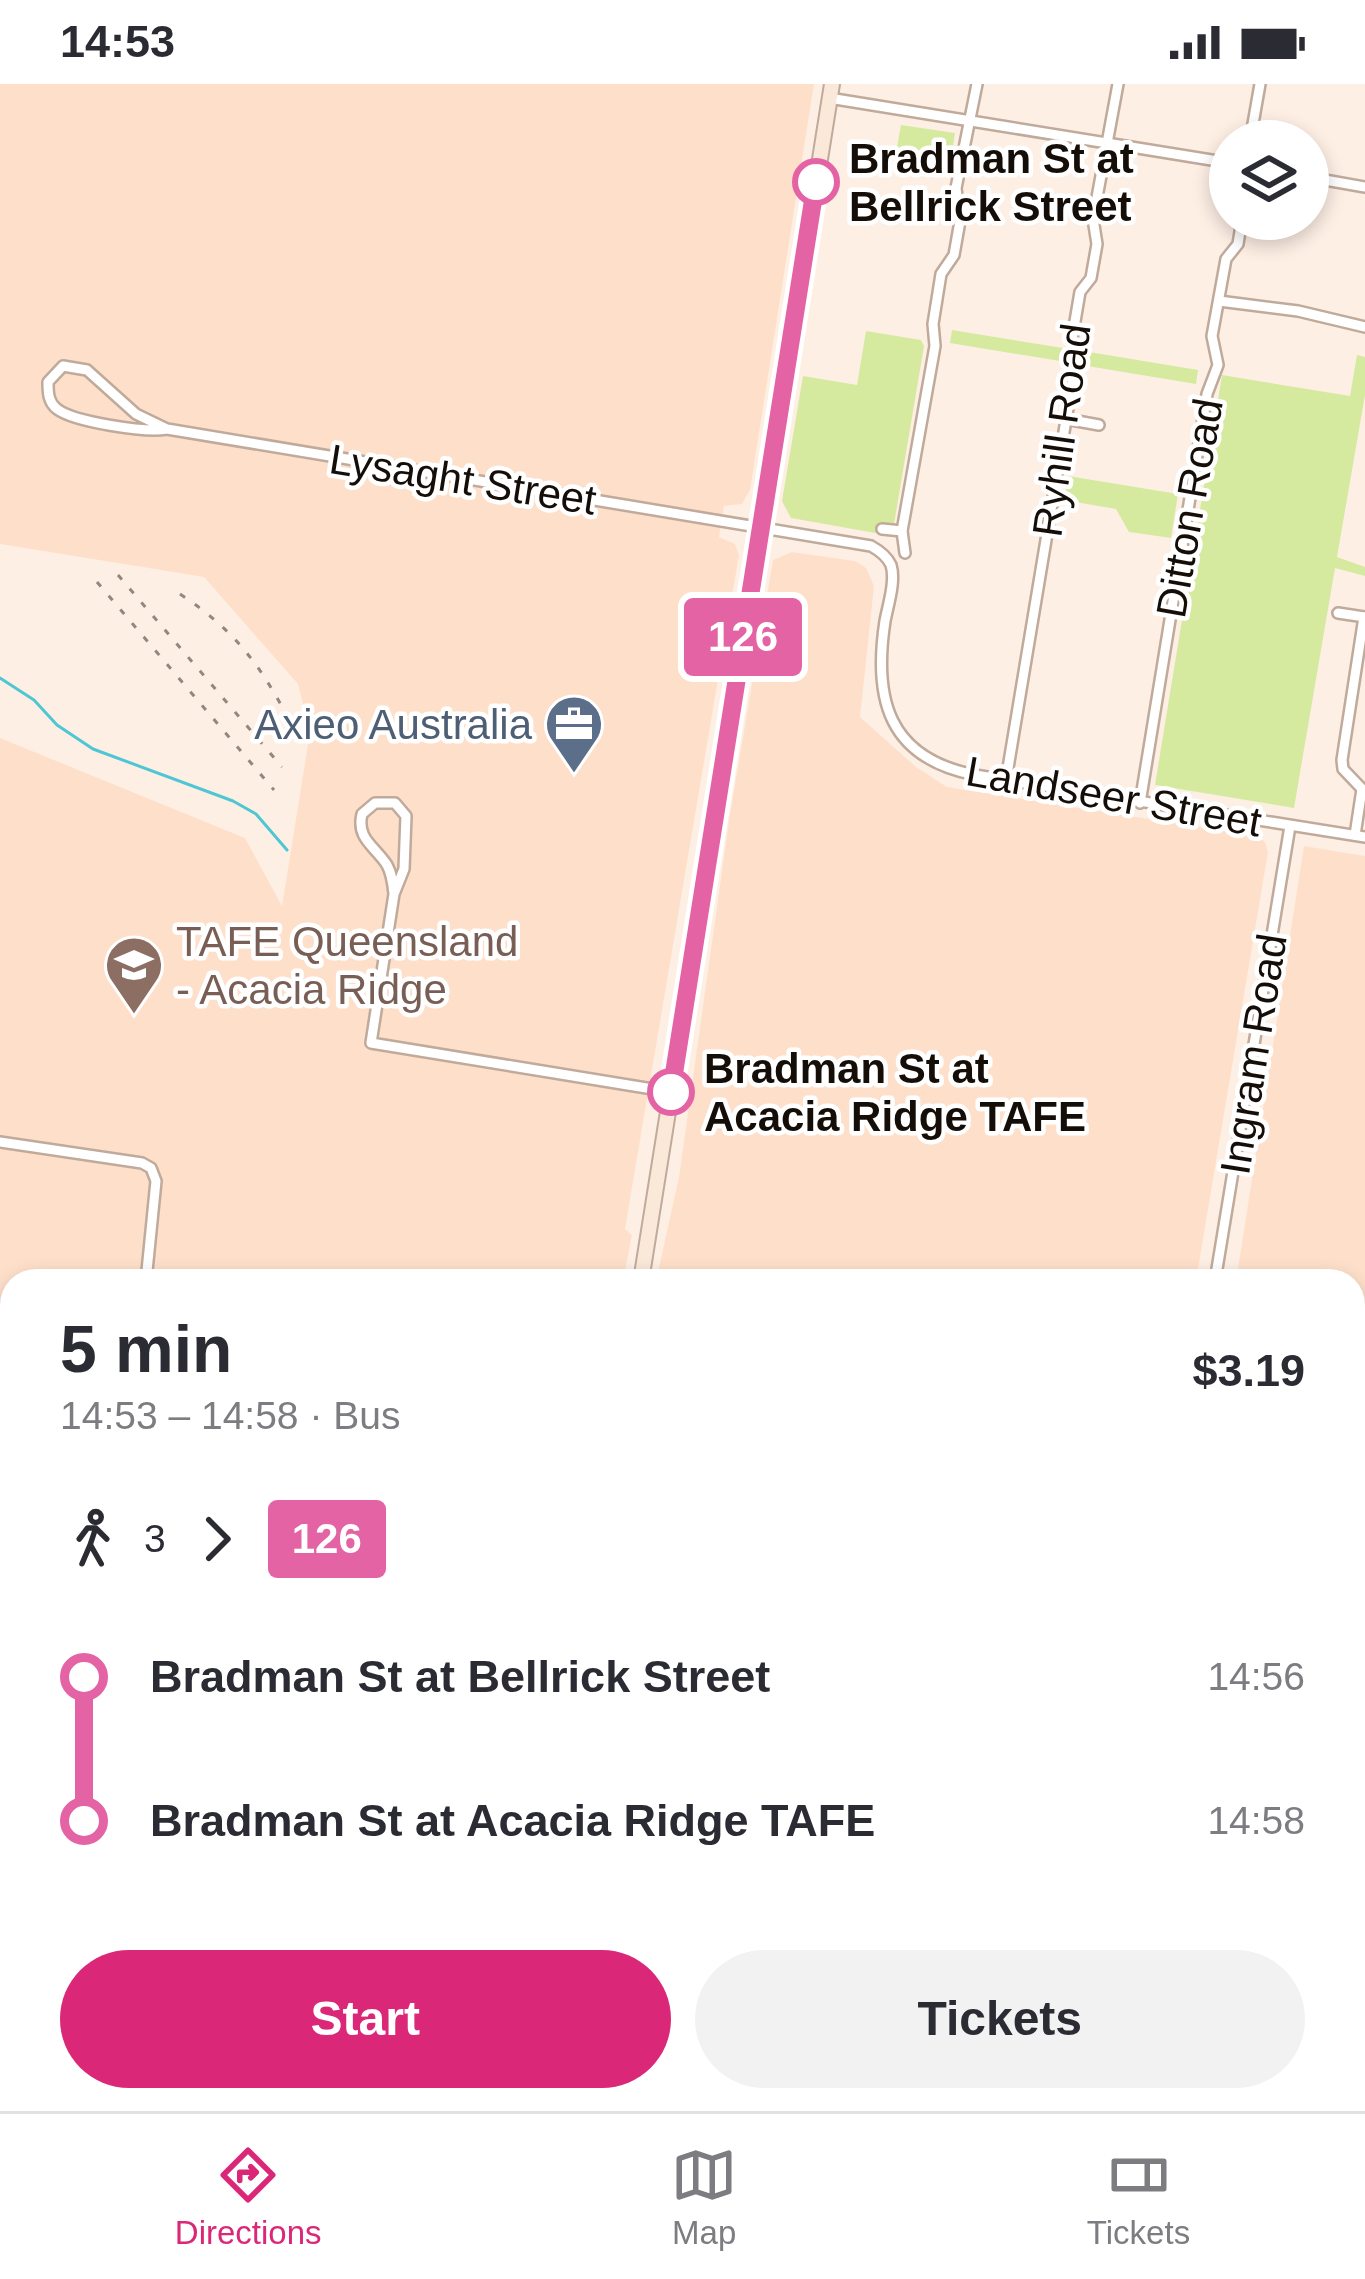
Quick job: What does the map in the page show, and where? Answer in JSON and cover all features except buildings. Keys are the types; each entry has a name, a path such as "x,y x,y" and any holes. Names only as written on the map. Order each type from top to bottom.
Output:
{"main road":[{"path":"643,1269 830,91"}],"street":[{"path":"905,553 902,531 935,346 933,324 941,274 955,255 960,221 956,188 977,84"},
{"name":"Ryhill Road","path":"1006,780 1075,359 1072,339 1079,292 1091,278 1097,244 1093,218 1118,84"},
{"path":"1254,120 1260,84"},
{"path":"830,91 971,121 1209,160"},
{"path":"1329,181 1365,187"},
{"name":"Ditton Road","path":"1140,803 1207,394 1218,365 1212,336 1226,259 1239,240"},
{"path":"1219,301 1298,311 1365,327"},
{"name":"Lysaght Street","path":"166,429 153,432 62,412 51,401 48,382 63,366 82,368 136,414 166,429 760,527"},
{"path":"1066,419 1099,425"},
{"name":"Landseer Street","path":"760,527 868,545 882,553 892,574 879,681 890,716 912,745 935,763 1006,780 1360,836"},
{"path":"882,529 902,531"},
{"path":"1338,613 1365,617 1342,760 1343,769 1362,789 1360,836"},
{"path":"394,894 389,869 359,826 362,814 375,803 395,803 406,816 404,869 394,894 371,1043 671,1092"},
{"name":"Ingram Road","path":"1217,1269 1290,826"},
{"path":"0,1142 152,1168 156,1181 147,1269"}],"shaded area":[{"path":"0,84 814,84 750,490 742,504 724,506 719,537 735,544 739,555 625,1229 632,1235 625,1269 0,1269 0,738 245,838 282,906 310,732 298,684 204,577 0,544"},
{"path":"792,552 855,561 866,568 874,586 860,717 916,767 947,787 1256,836 1265,842 1268,852 1198,1269 659,1269 679,1177 730,814 773,560"},
{"path":"1304,846 1365,856 1365,1269 1238,1269"}],"green space":[{"path":"901,125 955,133 951,161 896,152"},
{"path":"952,330 1063,348 1060,361 950,343"},
{"path":"866,331 921,340 924,346 892,536 791,518 782,501 803,376 857,385"},
{"path":"1089,352 1198,370 1196,384 1087,366"},
{"path":"1357,355 1365,357 1365,395 1337,557 1365,567 1365,576 1335,568 1294,808 1155,785 1222,375 1350,396"},
{"path":"1068,476 1178,494 1171,538 1129,532 1116,509 1064,500"}],"waterway":[{"path":"0,678 93,749 256,814 287,850"}],"railway":[{"path":"118,575 282,767"},
{"path":"97,582 274,790"},
{"path":"180,594 220,625 250,658 299,739"}],"bus line":[{"name":"126","path":"671,1092 816,182"}],"place":[{"name":"Bradman St at Bellrick Street","path":"816,182"},
{"name":"Axieo Australia","path":"574,775"},
{"name":"TAFE Queensland - Acacia Ridge","path":"134,1016"},
{"name":"Bradman St at Acacia Ridge TAFE","path":"671,1092"}]}
